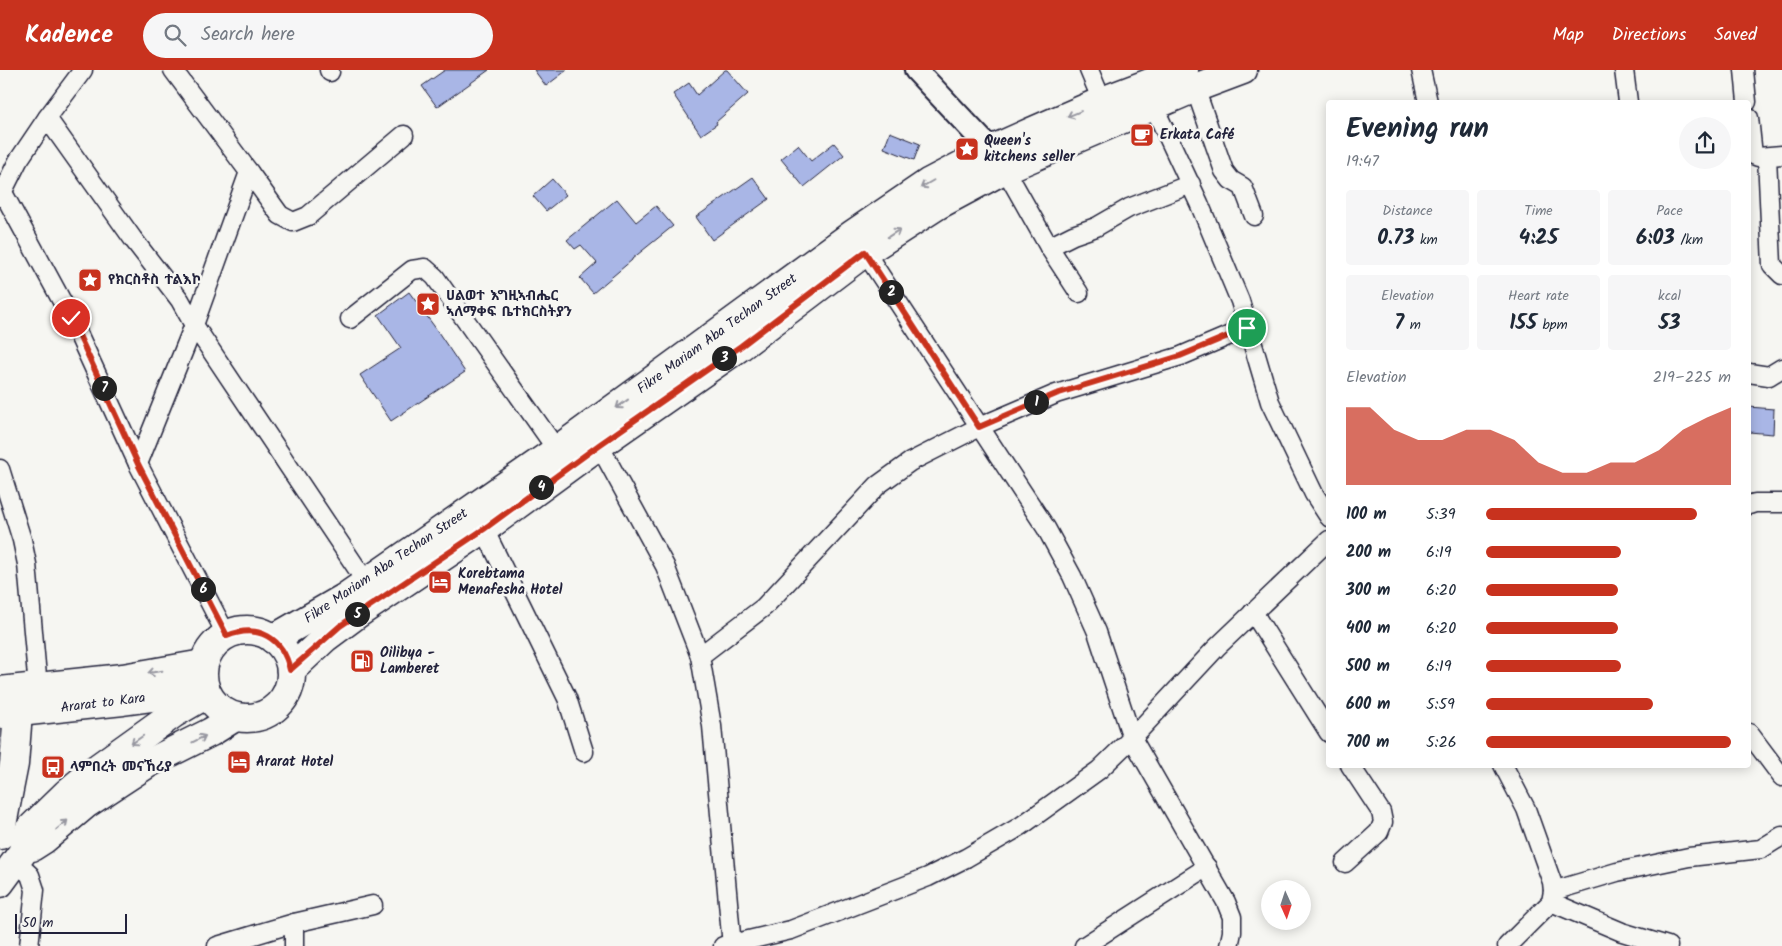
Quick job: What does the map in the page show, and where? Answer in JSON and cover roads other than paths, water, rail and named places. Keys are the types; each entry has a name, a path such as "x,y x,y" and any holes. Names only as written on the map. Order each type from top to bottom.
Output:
{"main road":[{"name":"Fikre Mariam Aba Techan Street","path":"290,670 340,626 484,529 599,445 741,346 865,252 938,205 998,159 1102,102 1190,79 1243,70"},
{"name":"Fikre Mariam Aba Techan Street","path":"273,639 344,598 557,450 890,208 928,183 1154,107 1190,79"},
{"path":"13,866 28,830 92,772 173,714 205,683 214,645 237,632 250,631 262,633 273,639 282,648 288,659 290,685 284,698 275,708 263,715 249,718 235,717 222,711 213,704 205,683"},
{"name":"Ararat to Kara","path":"0,691 123,678 205,683"},
{"name":"Ararat to Kara","path":"9,714 205,683"},
{"path":"0,835 14,764 9,714"},
{"path":"13,866 86,804 147,764 211,732 235,717"}],"street":[{"path":"83,70 18,160 1,192 71,318 138,464 227,636"},
{"path":"173,70 280,215 293,222 308,216 404,135"},
{"path":"916,70 998,159 1049,247 1079,293"},
{"path":"1089,70 1102,102"},
{"path":"1421,70 1428,100"},
{"path":"1624,70 1628,100"},
{"path":"1744,70 1747,100"},
{"path":"1190,79 1224,171 1231,180 1243,187 1254,216"},
{"path":"1154,107 1191,184 1240,301 1270,402 1321,490 1326,506"},
{"path":"47,118 133,239 180,300 194,325 366,582"},
{"path":"1751,136 1753,155 1758,158 1775,156 1772,265 1782,275"},
{"path":"138,464 194,325 249,172"},
{"path":"1049,247 1073,235 1096,227 1129,208 1191,184"},
{"path":"865,252 1046,528 1072,576 1097,632 1132,738 1207,867 1232,917 1232,932 1229,946"},
{"path":"350,319 412,270 425,268 436,277 557,450"},
{"path":"700,656 764,607 878,486 910,462 979,427 1056,394 1180,356 1247,328"},
{"path":"1751,373 1769,376 1782,368"},
{"path":"599,445 665,566 700,656 712,726 729,945 791,930 928,877 966,858 1021,826 1099,770 1132,738 1216,648 1326,543"},
{"path":"0,469 22,540 30,592 38,688"},
{"path":"1751,504 1755,502 1782,503"},
{"path":"484,529 567,698 584,752"},
{"path":"1253,612 1326,728"},
{"path":"1751,736 1782,777"},
{"path":"1344,863 1379,832 1383,822 1381,812 1352,768"},
{"path":"1505,768 1526,809 1552,882 1552,896"},
{"path":"1507,946 1552,896 1617,872 1680,859 1761,850 1782,836"},
{"path":"13,866 30,875 35,890 29,946"},
{"path":"1084,946 1207,867"},
{"path":"1552,896 1622,932 1668,946"},
{"path":"217,946 294,923 373,905"},
{"path":"294,923 294,946"}],"place":[{"name":"Erkata Café","path":"1142,135"},
{"name":"Queen's kitchens seller","path":"967,149"},
{"name":"የክርስቶስ ተልእኮ","path":"90,280"},
{"name":"ሀልወተ እግዚኣብሔር ኣለማቀፍ ቤተክርስትያን","path":"428,304"},
{"name":"Korebtama Menafesha Hotel","path":"440,582"},
{"name":"Oilibya - Lamberet","path":"362,661"},
{"name":"Ararat Hotel","path":"239,762"},
{"name":"ላምበረት መናኸሪያ","path":"53,767"}]}
